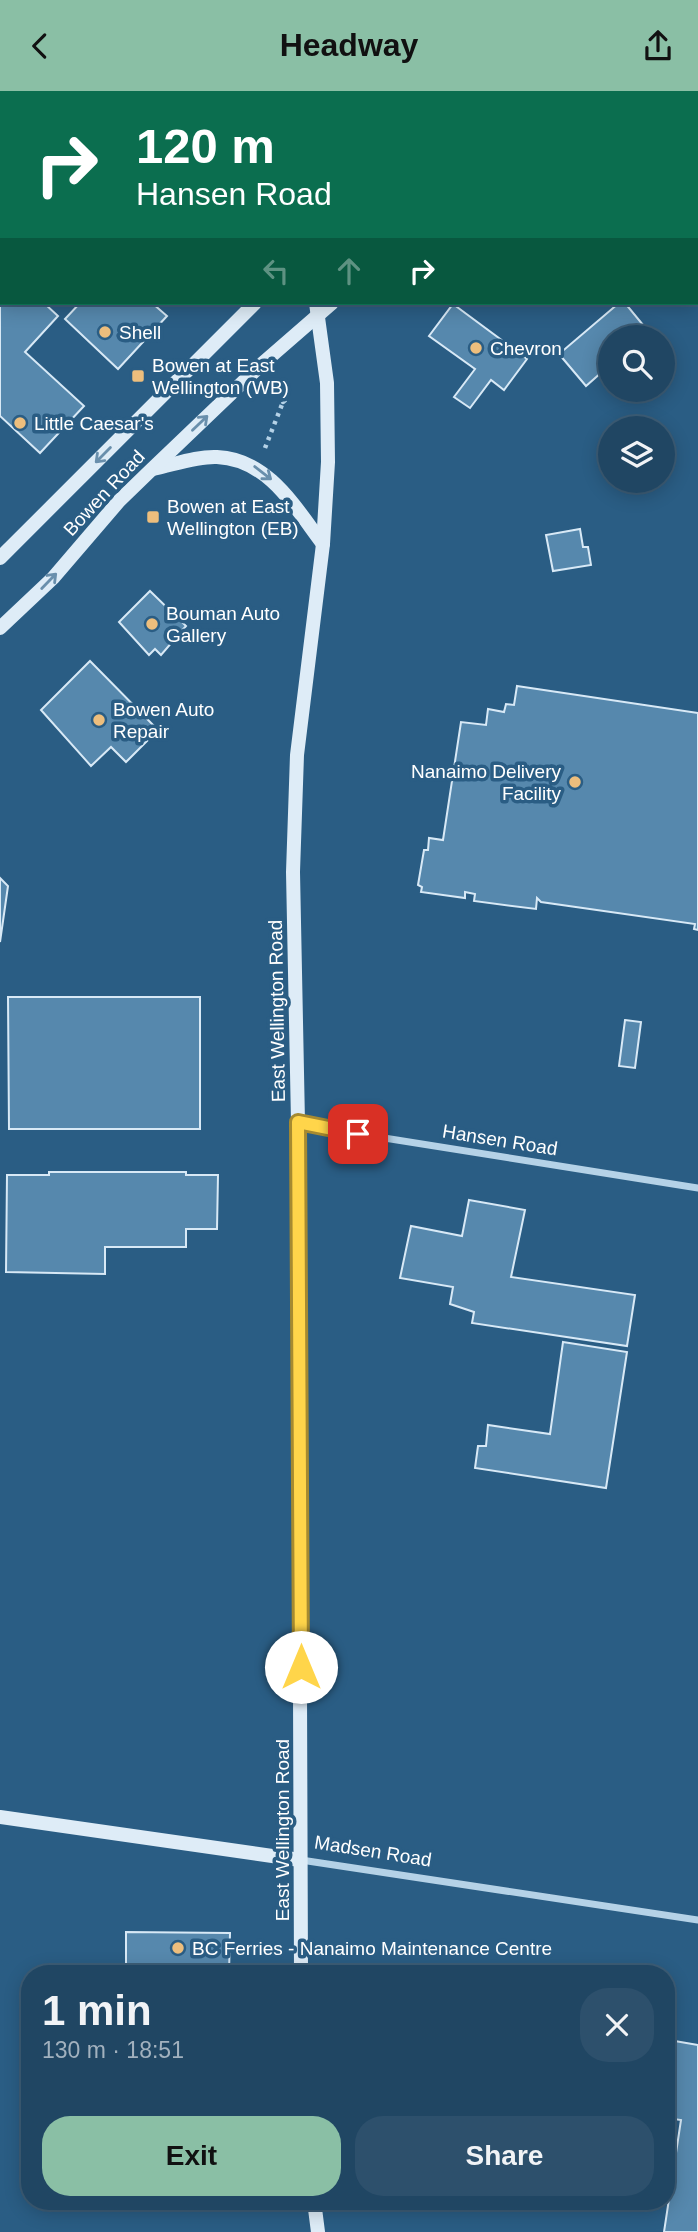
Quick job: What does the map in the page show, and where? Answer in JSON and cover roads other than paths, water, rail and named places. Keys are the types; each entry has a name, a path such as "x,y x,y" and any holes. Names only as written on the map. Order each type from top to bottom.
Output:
{"street":[{"name":"Bowen Road","path":"0,558 253,305"},
{"name":"Bowen Road","path":"0,628 53,578 119,501 317,309"},
{"name":"East Wellington Road","path":"301,1965 298,1122 293,872 297,755 323,544 328,462 327,383 317,309"},
{"path":"151,470 215,456 256,466 275,482 323,544"},
{"name":"Hansen Road","path":"298,1122 698,1188"},
{"name":"Madsen Road","path":"0,1817 698,1920"},
{"path":"315,2210 318,2232"}],"place":[{"name":"Shell","path":"105,332"},
{"name":"Chevron","path":"476,348"},
{"name":"Bowen at East Wellington (WB)","path":"138,376"},
{"name":"Little Caesar's","path":"20,423"},
{"name":"Bowen at East Wellington (EB)","path":"153,517"},
{"name":"Bouman Auto Gallery","path":"152,624"},
{"name":"Bowen Auto Repair","path":"99,720"},
{"name":"Nanaimo Delivery Facility","path":"575,782"},
{"name":"BC Ferries - Nanaimo Maintenance Centre","path":"178,1948"}]}
